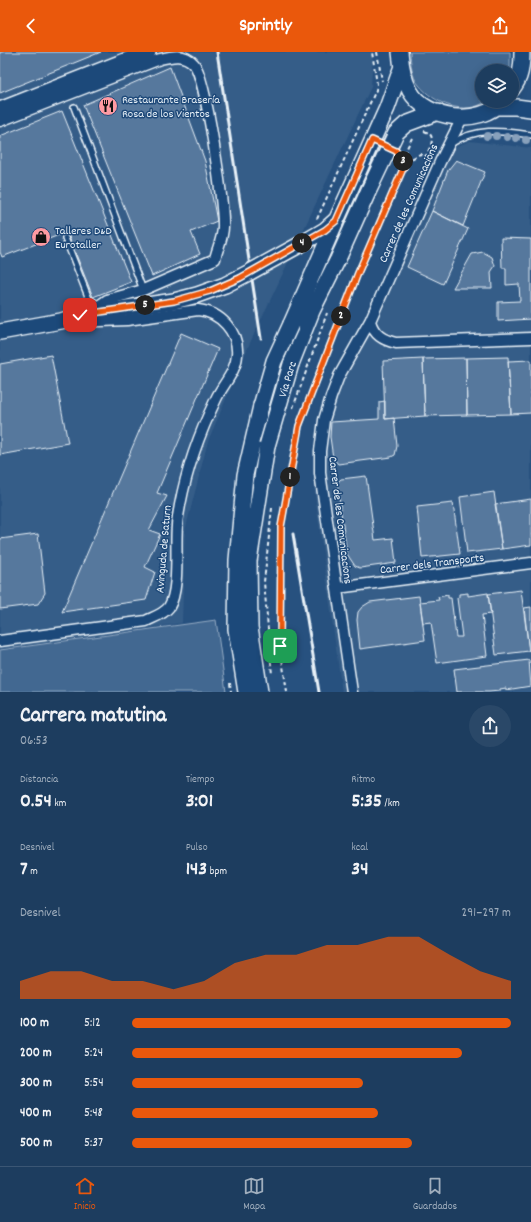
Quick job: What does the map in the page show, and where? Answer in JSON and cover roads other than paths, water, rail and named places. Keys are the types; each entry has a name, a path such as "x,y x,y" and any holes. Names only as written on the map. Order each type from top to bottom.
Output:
{"main road":[{"path":"0,110 148,52"},
{"path":"400,52 401,69 410,91 421,104 447,116 462,118 488,112 494,108"},
{"path":"519,76 522,66 522,52"},
{"name":"Via Parc","path":"246,692 236,629 237,560 246,476 261,406 274,362 387,108 401,69"},
{"path":"519,107 531,109"},
{"name":"Via Parc","path":"260,692 250,627 249,561 267,446 291,364 312,311 393,153 396,133 406,124 438,112"},
{"path":"0,332 62,321 101,308 174,301 197,295 225,285 306,241 325,230 336,221"}],"street":[{"path":"0,121 160,59 175,55 185,57 193,63 199,72 210,126 222,201 223,228 215,259 143,290 107,300 101,308"},
{"name":"Carrer de les Comunicacions","path":"352,692 320,473 320,451 324,420 330,398 339,376 370,321 447,146 462,118"},
{"name":"Avinguda de Saturn","path":"0,641 146,621 161,614 168,608 173,598 175,586 177,525 183,488 195,447 216,398 234,368 237,355 234,341 228,326 215,314 207,311 198,310 127,320 80,322 62,321"},
{"path":"370,321 373,330 381,338 396,343 531,338"},
{"name":"Carrer dels Transports","path":"337,588 531,563"}],"lane":[{"path":"74,107 143,290"},
{"path":"447,146 462,137 476,132 499,131 531,135"},
{"path":"65,238 89,299 101,308"}],"railway":[{"path":"217,52 261,338"},
{"path":"293,534 319,692"}],"place":[{"name":"Restaurante Brasería Rosa de los Vientos","path":"108,106"},
{"name":"Talleres D&D Eurotaller","path":"41,237"}]}
